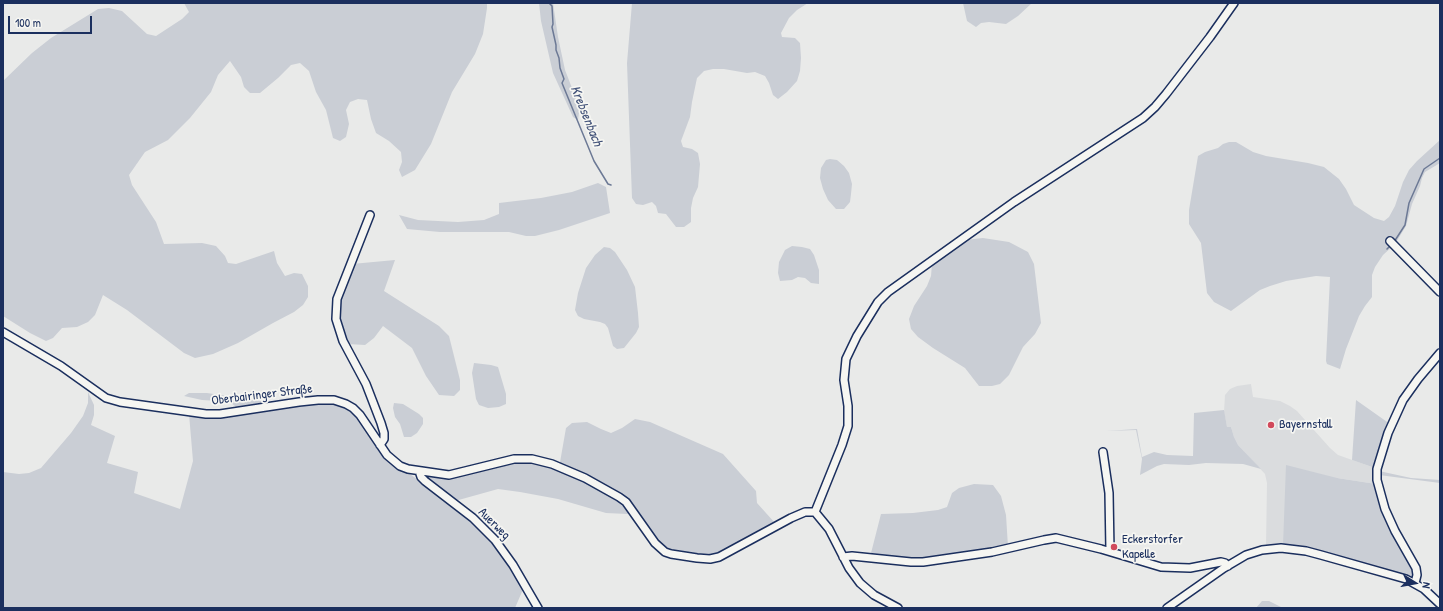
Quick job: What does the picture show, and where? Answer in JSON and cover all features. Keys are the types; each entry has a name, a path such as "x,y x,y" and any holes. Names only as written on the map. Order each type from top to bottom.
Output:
{"street":[{"path":"898,608 866,590 854,576 829,529 815,512 842,445 848,426 848,406 844,380 846,359 856,336 878,302 888,292 1014,202 1143,118 1166,94 1234,3"},
{"path":"370,215 345,276 335,310 336,319 343,341 366,384 382,423 384,439 380,445"},
{"path":"1390,241 1440,292"},
{"name":"Oberbairinger Straße","path":"3,332 60,366 106,398 133,405 206,414 220,414 299,402 334,400 353,408 360,415 386,455 396,463 408,469 449,475 514,459 524,458 541,460 610,490 629,506 655,543 665,552 697,558 710,559 719,557 791,518 805,512 815,512"},
{"path":"1415,583 1417,575 1416,568 1385,509 1378,480 1377,468 1383,447 1397,412 1418,378 1440,353"},
{"path":"1103,452 1109,493 1110,551"},
{"name":"Auerweg","path":"419,471 421,477 425,481 473,518 495,540 513,565 538,608"},
{"path":"843,557 852,556 923,562 992,552 1051,538 1063,539 1110,551 1161,567 1190,568 1221,562 1228,566"},
{"path":"1167,608 1246,555 1281,548 1321,555 1393,574 1415,583 1440,604"}],"shaded area":[{"path":"184,3 487,3 487,8 483,34 475,54 452,92 431,144 415,170 402,177 399,170 402,162 401,152 389,141 376,133 367,100 358,99 350,102 346,110 349,124 346,137 340,141 333,138 326,110 316,92 309,71 300,63 291,65 260,93 250,93 244,87 241,77 230,61 218,75 211,92 190,118 168,140 145,152 129,175 132,185 156,222 164,244 202,243 216,246 225,256 228,263 236,264 274,251 277,263 285,276 294,273 302,274 308,286 308,297 303,305 294,312 238,343 213,354 195,358 184,353 127,310 103,295 95,315 88,322 77,327 62,328 53,338 46,341 3,316 3,81 32,53 51,38 98,9 109,8 122,11 147,34 156,36 182,19 189,12"},
{"path":"539,3 553,3 565,70 577,101 579,113 578,120 573,117 553,73 541,21"},
{"path":"632,3 808,3 797,10 789,18 781,33 782,37 795,38 800,43 801,58 800,71 797,81 778,99 773,95 765,76 755,72 747,73 724,69 713,69 704,71 697,78 690,117 681,141 683,147 692,149 698,153 700,164 698,187 693,198 691,208 691,222 684,227 676,227 666,214 658,213 656,206 652,202 643,205 636,204 632,198 627,63"},
{"path":"963,3 1032,3 1018,16 1006,24 989,22 981,23 976,27 967,21"},
{"path":"1440,140 1440,163 1425,172 1412,204 1406,226 1395,244 1383,255 1375,267 1372,275 1372,297 1359,316 1340,369 1327,364 1326,361 1330,277 1316,276 1286,281 1270,286 1260,290 1231,311 1214,302 1207,293 1201,243 1189,224 1189,210 1198,156 1218,148 1223,144 1236,142 1253,152 1266,156 1324,167 1339,179 1354,205 1374,218 1384,221 1389,217 1395,206 1403,182 1409,170"},
{"path":"826,160 837,160 849,173 852,184 850,202 844,209 836,209 828,200 823,189 820,178 821,168"},
{"path":"598,183 606,187 610,213 559,230 535,236 526,236 509,232 440,232 407,229 399,215 418,220 458,222 484,220 499,214 499,203 541,198 572,192"},
{"path":"983,238 1009,242 1028,252 1034,264 1041,323 1035,334 1023,347 1009,375 1000,384 992,386 979,386 965,368 918,337 911,329 909,319 914,306 927,286 931,276 932,264 965,240"},
{"path":"792,246 810,249 814,255 819,270 819,284 811,283 805,278 798,277 792,280 780,281 778,273 779,262 785,250"},
{"path":"604,247 610,248 615,252 627,270 635,287 639,327 624,348 617,349 613,346 608,328 605,324 584,319 578,316 575,310 578,293 586,268 595,255"},
{"path":"395,260 384,291 439,326 449,336 460,380 460,390 454,396 439,395 426,376 412,348 383,326 374,338 365,345 348,344 340,328 338,308 352,264"},
{"path":"474,363 498,367 506,394 506,404 499,407 488,408 479,405 476,399 472,373"},
{"path":"1251,384 1253,397 1280,401 1290,406 1297,411 1338,455 1375,468 1376,484 1337,478 1283,546 1266,546 1267,483 1265,474 1238,445 1231,427 1227,427 1224,412 1225,395 1230,389 1237,386"},
{"path":"88,392 94,405 94,415 91,425 115,436 107,463 138,472 134,493 180,509 193,461 189,414 328,401 347,407 356,414 404,470 434,491 489,535 524,587 515,608 3,608 3,472 19,474 29,473 41,468 71,433 83,416 88,403"},
{"path":"189,393 207,393 274,403 239,409 231,403 202,400 184,396"},
{"path":"1356,400 1390,424 1381,443 1375,468 1352,460"},
{"path":"394,403 403,404 423,418 423,424 417,433 411,437 404,437 400,424 395,417 393,408"},
{"path":"1224,410 1227,427 1231,427 1238,445 1261,469 1243,464 1164,464 1140,475 1142,459 1136,430 1106,431 1137,429 1142,457 1154,452 1167,455 1193,456 1194,413"},
{"path":"635,419 650,422 723,454 756,491 757,503 775,523 716,555 706,557 669,551 661,546 636,512 627,514 606,513 558,499 498,489 455,501 427,479 430,475 527,460 559,468 566,428 572,423 587,422 611,433 622,428"},
{"path":"1286,465 1337,478 1376,484 1415,573 1413,577 1411,578 1283,546"},
{"path":"1379,471 1411,478 1440,480 1440,483 1379,475"},
{"path":"974,484 993,485 1001,496 1006,515 1008,547 920,560 870,557 881,514 913,513 938,510 947,507 952,493 959,488"},
{"path":"1262,601 1269,601 1283,608 1256,608"}],"waterway":[{"name":"Krebsenbach","path":"549,3 552,6 552,27 560,68 564,79 562,83 594,161 608,184 611,185"},
{"path":"1394,242 1405,225 1409,203 1424,169 1440,158"}],"place":[{"name":"Bayernstall","path":"1271,425"},
{"name":"Eckerstorfer Kapelle","path":"1114,547"}]}
